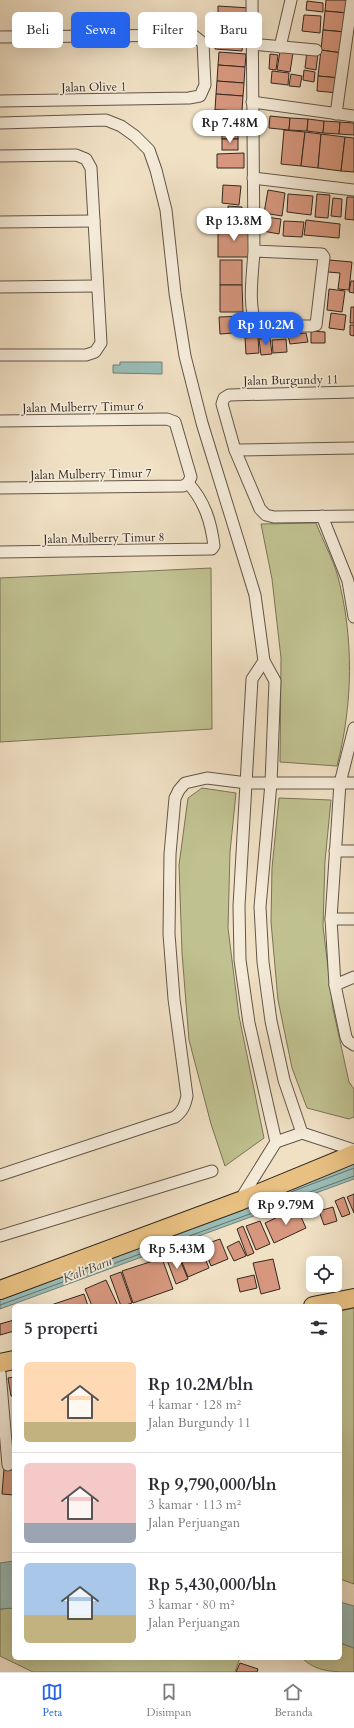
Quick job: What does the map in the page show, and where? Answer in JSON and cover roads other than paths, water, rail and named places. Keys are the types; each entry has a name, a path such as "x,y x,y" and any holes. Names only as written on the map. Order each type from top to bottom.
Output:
{"main road":[{"path":"0,1290 240,1201 354,1154"},
{"path":"324,1304 354,1298"},
{"path":"0,1363 12,1360"}],"street":[{"path":"252,0 252,12"},
{"path":"280,47 291,0"},
{"path":"336,114 352,0"},
{"name":"Jalan Olive 1","path":"0,37 193,35 203,43 205,85 200,96 189,98 0,101"},
{"path":"262,45 316,50"},
{"path":"252,48 254,251 252,299 254,320 257,325 262,326 314,326 317,316 324,257 322,254 254,251"},
{"path":"252,102 354,116"},
{"path":"0,122 106,120 131,132 149,150 166,210 175,292 185,356 202,423 255,595 264,660 275,681 271,784 260,908 263,962 273,1028 284,1080 302,1133"},
{"path":"0,156 76,155 86,159 91,168 100,343 95,352 86,355 0,355"},
{"path":"253,178 354,190"},
{"path":"0,222 94,221"},
{"path":"0,288 98,286"},
{"name":"Jalan Burgundy 11","path":"235,450 222,404 224,398 228,395 354,392"},
{"name":"Jalan Mulberry Timur 6","path":"0,422 167,419 175,422 191,477 186,485"},
{"path":"354,448 235,450 260,509 266,515 274,517 354,516"},
{"name":"Jalan Mulberry Timur 7","path":"0,488 186,485"},
{"name":"Jalan Mulberry Timur 8","path":"0,552 209,550 214,546 208,515 198,493 186,485"},
{"path":"322,516 351,581 354,617"},
{"path":"264,660 252,679 239,906 240,960 248,1023 276,1142"},
{"path":"354,728 340,783 332,920 335,985 346,1037 348,1042 354,1045"},
{"path":"0,1175 164,1121 182,1112 188,1096 174,999 169,934 170,854 175,798 185,783 207,778 247,783 271,784 354,783"},
{"path":"335,851 354,851"},
{"path":"332,920 354,919"},
{"path":"335,985 354,977"},
{"path":"240,1201 276,1142 302,1133 354,1150"},
{"path":"0,1236 212,1171"},
{"path":"0,1373 8,1465"}],"water":[{"path":"120,362 162,362 162,374 113,373 113,365 120,365"},
{"name":"Kali Baru","path":"354,1164 354,1179 0,1309 0,1296"},
{"path":"12,1561 12,1608 0,1609 0,1563"},
{"path":"342,1603 354,1606 354,1648 342,1644"}]}
